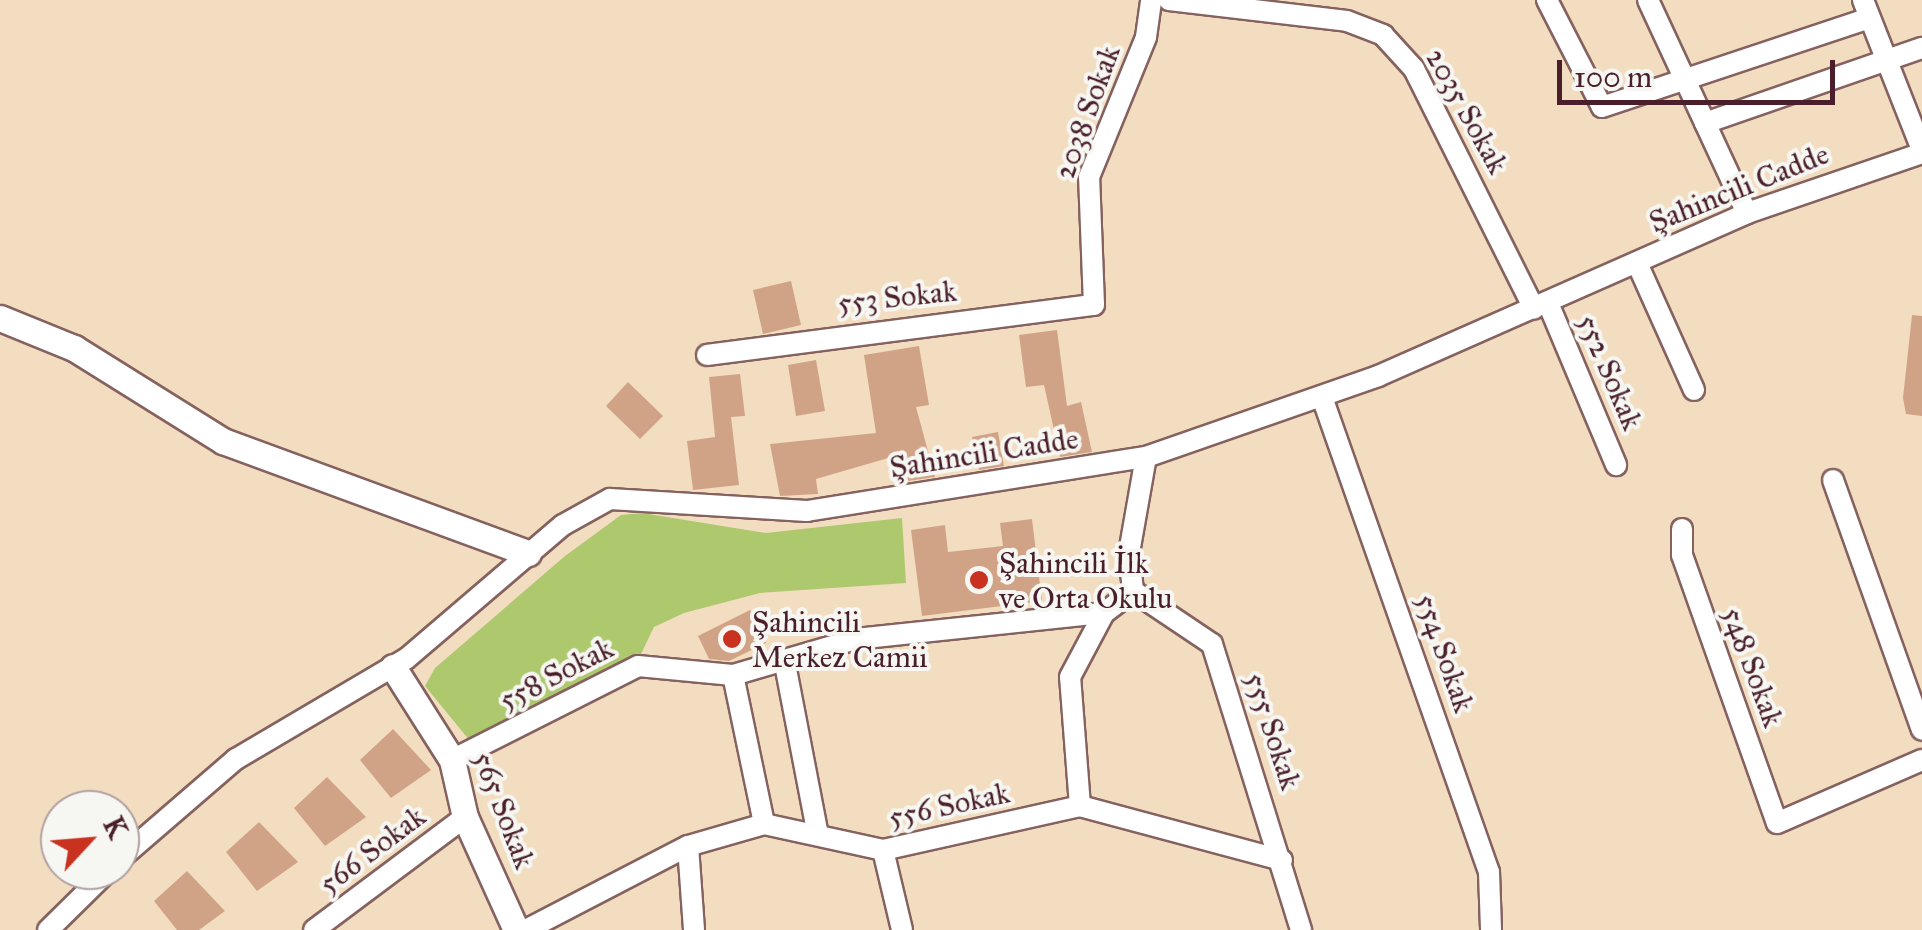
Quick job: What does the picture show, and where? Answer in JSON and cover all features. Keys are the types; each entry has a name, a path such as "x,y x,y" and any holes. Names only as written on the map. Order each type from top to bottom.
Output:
{"street":[{"name":"2038 Sokak","path":"1094,305 1089,178 1146,37 1151,0"},
{"name":"2035 Sokak","path":"1169,0 1347,21 1383,35 1414,69 1541,306"},
{"path":"1547,0 1602,107 1866,9 1922,152"},
{"path":"1648,0 1747,212"},
{"path":"1705,123 1922,48"},
{"name":"Şahincili Cadde","path":"140,841 236,759 393,667 528,553 620,496 807,511 1146,458 1322,397 1541,306 1747,212 1922,152"},
{"path":"1637,263 1694,390"},
{"name":"553 Sokak","path":"707,355 1094,305"},
{"name":"552 Sokak","path":"1541,306 1616,465"},
{"path":"0,318 74,348 223,441 528,553"},
{"name":"554 Sokak","path":"1322,397 1489,872 1491,930"},
{"path":"1080,806 1066,698 1104,613 1133,591 1129,552 1146,458"},
{"path":"1832,480 1922,730"},
{"name":"548 Sokak","path":"1682,530 1682,555 1777,823 1922,760"},
{"name":"555 Sokak","path":"1133,591 1212,644 1301,930"},
{"name":"558 Sokak","path":"452,760 638,666 733,675 785,664 856,639 1104,613"},
{"path":"785,664 818,835"},
{"name":"565 Sokak","path":"393,667 452,760 466,816 516,930"},
{"path":"733,675 764,824"},
{"name":"556 Sokak","path":"526,930 688,846 764,824 882,850 1080,806 1282,860"},
{"name":"566 Sokak","path":"314,930 466,816"},
{"path":"688,846 694,930"},
{"path":"882,850 902,930"},
{"path":"48,930 88,890"}],"green space":[{"path":"642,513 766,533 902,518 906,583 760,593 684,613 654,627 641,654 470,741 425,686 435,668 565,556 621,515"}],"building":[{"path":"791,281 801,325 763,334 753,290"},
{"path":"1912,315 1922,316 1922,416 1906,414 1903,398"},
{"path":"1057,330 1067,406 1081,402 1092,452 1060,457 1044,385 1026,387 1019,335"},
{"path":"919,346 929,405 916,407 935,477 908,481 902,454 816,479 818,494 780,496 770,444 876,433 864,355"},
{"path":"816,360 825,411 796,416 788,365"},
{"path":"740,374 745,416 731,417 739,485 693,490 687,441 715,437 709,377"},
{"path":"628,382 663,416 640,439 606,406"},
{"path":"998,432 1004,466 979,470 972,437"},
{"name":"Şahincili İlk ve Orta Okulu","path":"1032,519 1042,601 922,616 911,530 945,525 948,552 1003,546 1000,523"},
{"name":"Şahincili Merkez Camii","path":"750,610 766,643 729,661 709,659 698,636"},
{"path":"393,729 431,770 391,798 360,760"},
{"path":"327,777 366,817 325,846 294,808"},
{"path":"259,822 298,862 257,891 226,852"},
{"path":"187,871 225,911 199,930 177,930 154,901"}],"place":[{"name":"Şahincili İlk ve Orta Okulu","path":"979,580"},
{"name":"Şahincili Merkez Camii","path":"732,639"}]}
